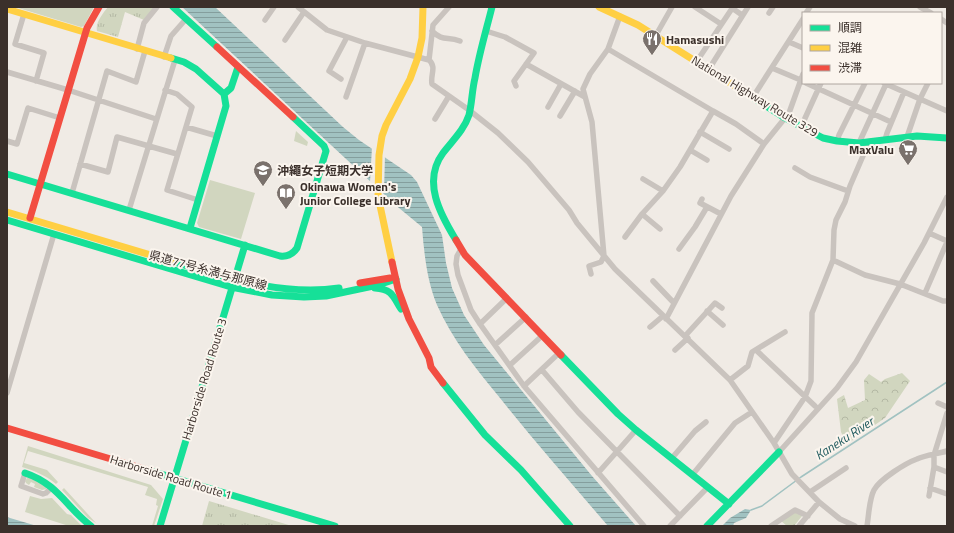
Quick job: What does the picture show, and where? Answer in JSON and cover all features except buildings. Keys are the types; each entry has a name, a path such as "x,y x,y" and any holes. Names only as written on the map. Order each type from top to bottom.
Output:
{"main road":[{"path":"30,218 86,32 99,7"},
{"path":"7,174 282,256 293,253 298,248 326,151 324,146 173,7"},
{"path":"423,7 422,38 418,57 410,79 388,119 380,147 378,187 382,219 396,279 409,319 429,358 431,367 452,396 485,435 496,444 521,470 570,526"},
{"path":"492,7 474,80 469,110 464,126 436,165 433,175 434,198 453,236 465,255 526,317 559,354 636,430 729,504"},
{"name":"National Highway Route 329","path":"599,7 656,35 785,118 823,138 859,143 907,137 927,136 947,138"},
{"path":"7,9 86,32 136,49 184,62 196,68 224,94 226,106 190,228"},
{"path":"224,94 231,88 238,67"},
{"name":"県道77号糸満与那原線","path":"7,212 234,280 281,289 334,289 386,278 396,279"},
{"name":"県道77号糸満与那原線","path":"7,220 231,287 269,294 298,297 327,295 388,283 396,279"},
{"name":"Harborside Road Route 3","path":"160,526 231,287 245,245"},
{"path":"365,288 383,288 388,290 395,297 399,307 409,319"},
{"name":"Harborside Road Route 1","path":"7,428 335,526"},
{"path":"707,526 779,452"},
{"path":"25,473 39,478 52,487 84,521 91,526"}],"street":[{"path":"136,49 144,23 157,7"},
{"path":"265,20 274,7"},
{"path":"298,7 327,30 364,43 428,60 433,66 432,84 498,133 528,162 569,210 604,256 632,286 730,380 774,442 792,474 819,502 840,519 855,526"},
{"path":"428,60 433,25 449,7"},
{"path":"656,35 672,7"},
{"path":"695,7 721,24"},
{"path":"709,69 748,7"},
{"path":"769,13 773,7"},
{"path":"920,7 929,12"},
{"path":"697,61 732,8 742,15"},
{"path":"285,40 304,12"},
{"path":"24,14 15,44 44,53 36,80"},
{"path":"591,274 589,266 601,262 604,256 592,122 583,89 590,74 608,49 620,16"},
{"path":"164,57 171,36 186,19"},
{"path":"753,97 802,21"},
{"path":"432,31 437,36 444,39 452,38 460,42"},
{"path":"486,31 505,37 534,53 513,82"},
{"path":"714,36 725,43"},
{"path":"341,79 329,71 347,37"},
{"path":"789,42 802,48"},
{"path":"346,97 364,43"},
{"path":"608,49 736,124 764,144"},
{"path":"72,193 107,71 136,82 145,51"},
{"path":"129,210 175,60"},
{"path":"526,64 585,97"},
{"path":"772,68 802,82"},
{"path":"7,72 156,119"},
{"path":"548,107 561,84"},
{"path":"650,327 665,317 701,254 721,214 764,144 790,113 802,84"},
{"path":"837,141 864,84"},
{"path":"859,143 885,84 947,111"},
{"path":"907,137 920,99 928,84"},
{"path":"801,127 820,86 891,122"},
{"path":"165,90 177,94 192,107 166,190 198,200"},
{"path":"560,116 575,91"},
{"path":"885,140 904,92"},
{"path":"435,119 449,96"},
{"path":"7,141 17,144 28,108 60,118"},
{"path":"626,237 642,214 663,191 680,167 713,111"},
{"path":"186,127 217,136"},
{"path":"700,132 729,150"},
{"path":"80,164 108,172 117,137 177,154"},
{"path":"774,442 805,397 811,381 812,312 833,260 835,225 869,142"},
{"path":"690,150 707,160"},
{"path":"795,168 810,177 848,192"},
{"path":"643,179 663,191"},
{"path":"779,452 827,399 846,375 864,348 929,233 947,197"},
{"path":"702,199 700,203 721,214"},
{"path":"679,249 707,207"},
{"path":"642,214 660,229"},
{"path":"924,293 947,241 929,233"},
{"path":"7,393 54,234"},
{"path":"462,249 457,256 456,264 458,275 471,310 480,324 524,386 644,526"},
{"path":"833,260 865,274 900,284 947,302"},
{"path":"653,281 674,302"},
{"path":"480,324 507,298"},
{"path":"675,350 715,303 722,308"},
{"path":"707,311 723,325"},
{"path":"495,346 526,317"},
{"path":"730,380 748,366 752,352 777,333 785,332"},
{"path":"510,365 543,335"},
{"path":"756,350 814,406"},
{"path":"524,386 559,354"},
{"path":"542,370 578,412 680,516"},
{"path":"938,403 947,407"},
{"path":"693,474 735,423 752,412"},
{"path":"929,496 934,467 934,455 947,413"},
{"path":"672,458 695,431 706,422"},
{"path":"598,473 636,430"},
{"path":"868,526 869,507 875,488 890,475 916,459 947,451"},
{"path":"934,467 947,472"},
{"path":"810,492 846,468"},
{"path":"25,473 21,486 43,494 52,487"},
{"path":"670,526 708,487"},
{"path":"930,488 947,494"},
{"path":"799,526 819,502"},
{"path":"771,526 795,510 808,516"}],"green space":[{"path":"15,7 94,7 84,26 81,27"},
{"path":"108,7 156,7 144,20 125,12 118,37 97,31 98,21"},
{"path":"296,131 308,142 307,146 294,141"},
{"path":"210,180 255,193 241,239 199,227 197,223"},
{"path":"902,373 910,381 885,418 847,444 841,432 837,399 844,395 848,408 865,400 864,380 869,374 881,382"},
{"path":"28,446 151,485 163,499 154,526 152,526 158,506 156,505 157,499 145,495 148,487 28,451 24,463 47,470 58,482 56,484 40,474 22,467"},
{"path":"28,477 38,480 46,487 46,489 42,490 34,487 35,484 31,482 29,485 26,483 25,481"},
{"path":"64,488 99,525 88,518 62,490"},
{"path":"30,496 41,499 52,498 67,514 71,515 82,526 69,526 25,512"},
{"path":"209,501 292,526 202,526"},
{"path":"797,511 802,516 794,526 787,526 781,521"}],"water":[{"path":"182,7 215,7 343,127 359,140 411,175 417,182 442,235 446,263 452,288 464,315 484,345 592,476 636,526 608,526 527,431 465,353 443,318 437,305 426,267 422,227 399,208"},
{"path":"745,509 751,510 746,518 734,523 733,526 722,526 730,518"},
{"path":"7,517 10,518 37,526 7,526"}],"pier":[{"path":"372,147 385,155 384,193 370,182"}],"waterway":[{"name":"Kaneku River","path":"751,510 762,506 801,477 947,382"}],"traffic: fast":[{"path":"173,7 217,47"},
{"path":"456,240 439,208 434,186 434,175 437,164 443,153 461,130 469,115 478,60 492,7"},
{"path":"171,58 184,62 196,69 224,94 226,106 190,228"},
{"path":"224,94 231,88 238,67"},
{"path":"738,88 785,118 823,138 859,143 917,136 947,138"},
{"path":"7,174 280,256 285,256 294,252 297,248 326,151 324,146 293,117"},
{"path":"7,220 231,287 272,295 304,297 326,296 378,285 396,279"},
{"path":"160,526 245,245"},
{"path":"174,262 215,274 276,288 297,290 339,288"},
{"path":"375,288 389,292 394,297 401,309"},
{"path":"561,355 618,414 636,430 729,504"},
{"path":"443,383 485,435 521,470 570,526"},
{"path":"707,526 779,452"},
{"path":"151,471 335,526"},
{"path":"25,473 46,483 91,526"}],"traffic: slow":[{"path":"392,262 378,196 379,155 382,136 386,125 410,79 418,57 422,38 423,7"},
{"path":"599,7 638,25 738,88"},
{"path":"7,9 171,58"},
{"path":"7,212 174,262"}],"traffic: jam":[{"path":"30,218 87,28 99,7"},
{"path":"217,47 293,117"},
{"path":"456,240 465,255 561,355"},
{"path":"392,262 398,289 409,319 429,358 431,367 443,383"},
{"path":"360,283 390,278"},
{"path":"7,428 151,471"}],"place":[{"name":"Hamasushi","path":"652,56"},
{"name":"MaxValu","path":"908,166"},
{"name":"沖繩女子短期大学","path":"263,187"},
{"name":"Okinawa Women's Junior College Library","path":"286,210"}]}
